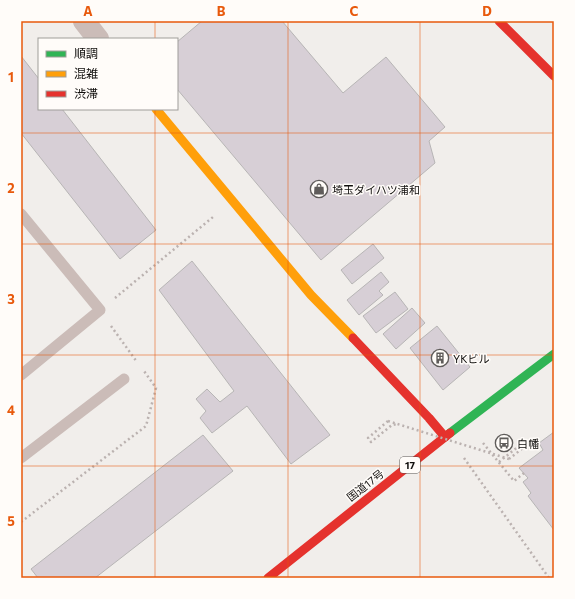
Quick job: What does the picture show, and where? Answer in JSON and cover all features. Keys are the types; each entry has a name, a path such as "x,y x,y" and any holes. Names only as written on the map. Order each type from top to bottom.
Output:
{"main road":[{"path":"500,21 554,76"},
{"path":"157,110 311,296 429,418 445,437"},
{"name":"国道17号","path":"268,578 445,437 554,354"}],"street":[{"path":"84,21 97,38"}],"lane":[{"path":"21,214 100,310 21,374"},
{"path":"21,458 124,379"}],"path":[{"path":"21,522 146,426 156,388 100,310 233,201"},
{"path":"401,424 392,425 371,442 368,438 388,421 509,459 528,444 525,441 508,455 499,462"},
{"path":"483,443 514,481 524,473"},
{"path":"464,458 549,578"}],"building":[{"path":"202,21 282,21 343,93 386,57 445,127 429,141 435,163 321,260 178,90 178,41"},
{"path":"21,56 38,78 38,110 63,110 156,230 120,259 21,133"},
{"path":"373,244 384,258 352,284 341,270"},
{"path":"192,261 330,435 291,464 247,406 212,433 200,418 206,411 196,399 207,389 220,402 234,391 159,290"},
{"path":"381,272 389,282 379,291 383,295 359,315 347,300"},
{"path":"395,292 408,309 376,333 363,316"},
{"path":"412,308 425,323 396,349 383,334"},
{"name":"YKビル","path":"437,326 470,367 443,390 410,348"},
{"path":"554,432 554,530 528,496 531,493 523,482 528,478 519,468 543,450 539,443"},
{"path":"203,435 233,471 95,578 38,578 31,569"}],"traffic: fast":[{"path":"450,433 554,354"}],"traffic: slow":[{"path":"157,110 311,295 353,338"}],"traffic: jam":[{"path":"499,21 554,76"},
{"path":"353,338 429,418 445,437"},
{"path":"268,578 450,433"}],"place":[{"name":"埼玉ダイハツ浦和","path":"319,189"},
{"name":"YKビル","path":"440,358"},
{"name":"白幡","path":"504,443"}]}
